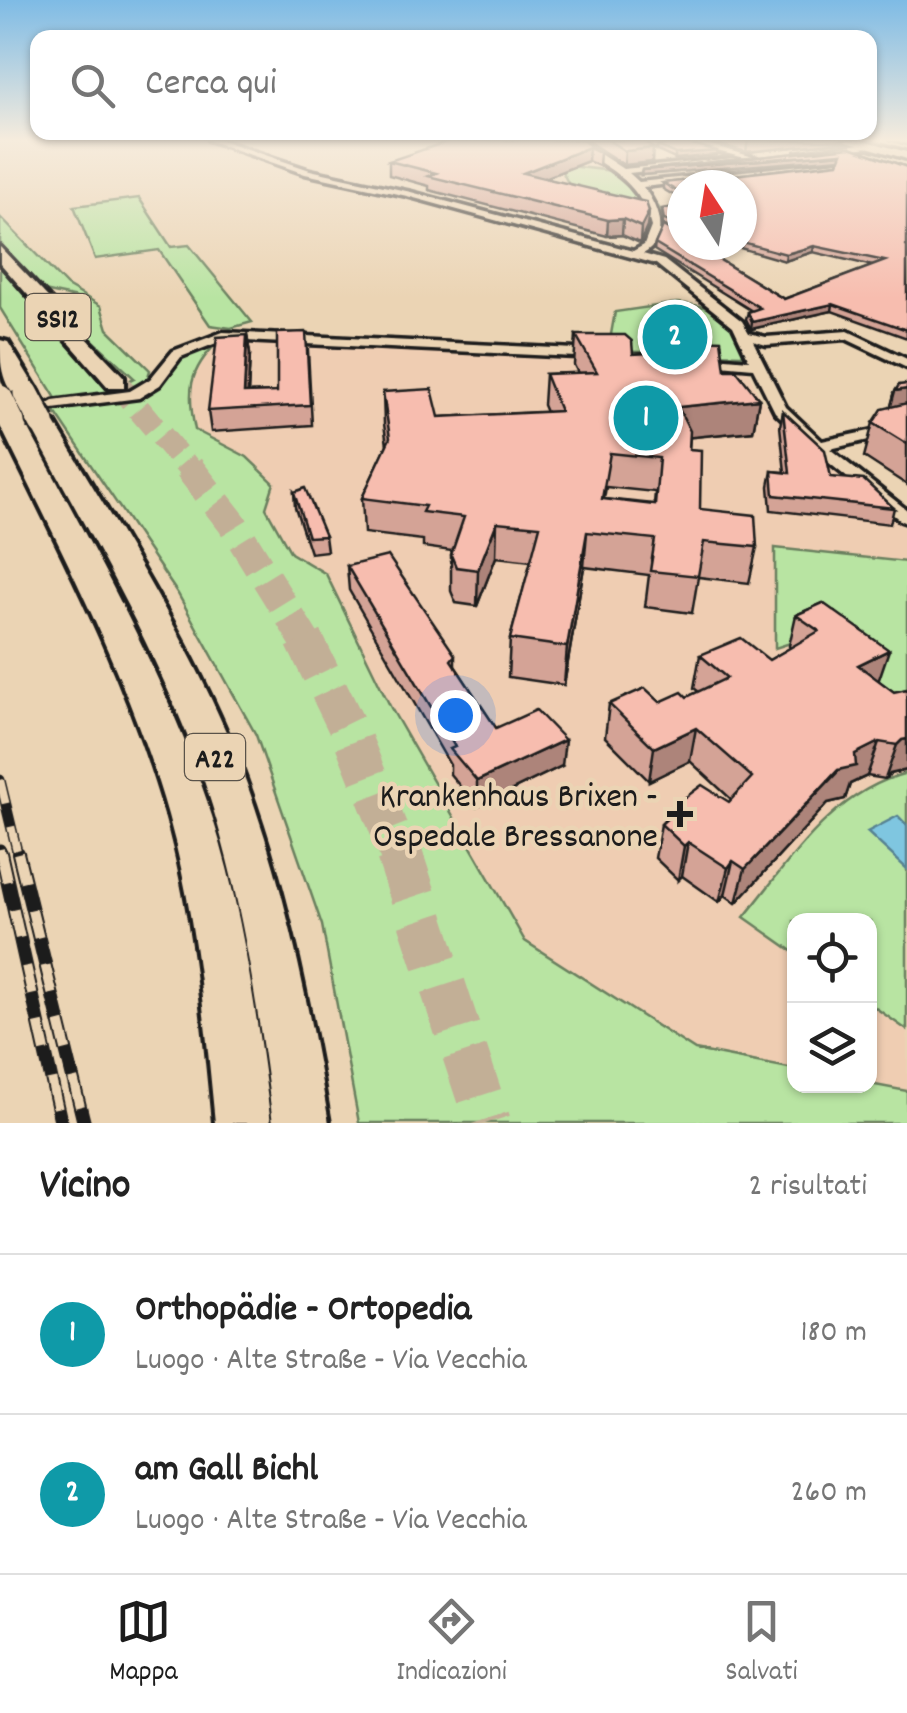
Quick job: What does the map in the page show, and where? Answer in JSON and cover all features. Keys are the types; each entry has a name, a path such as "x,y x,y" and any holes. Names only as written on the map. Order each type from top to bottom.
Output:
{"highway":[{"name":"A22","path":"0,347 130,658 190,818 214,915 243,1123"},
{"name":"A22","path":"27,408 160,637 198,712 226,786 272,958 300,1123"}],"main road":[{"name":"SS12","path":"0,252 116,382"}],"street":[{"path":"391,192 637,253 667,266 722,310 746,336 780,409 828,456 907,518"},
{"path":"637,253 648,248 656,227 653,208 643,192"},
{"path":"746,336 766,341 848,335 907,364"},
{"path":"27,408 134,395 155,382 176,354 223,336 615,355"},
{"path":"690,360 757,364"},
{"path":"822,446 907,427"}],"shaded area":[{"name":"Krankenhaus Brixen - Ospedale Bressanone","path":"234,338 746,366 760,399 814,454 907,530 907,1091 877,1085 877,913 787,913 787,1068 695,1050 525,941 391,708 326,574 291,553 265,508 274,483 247,457 195,430 187,392 207,352 218,342"}],"green space":[{"path":"573,192 647,192 663,213 649,217 577,201"},
{"path":"139,198 171,247 189,245 252,322 231,328 210,325 159,250 95,259 74,206"},
{"path":"0,217 67,286 101,306 108,329 150,370 147,380 126,393 57,400 0,308 0,266 103,385 120,385 134,378 82,330 80,317 65,301 73,297 44,291 0,243"},
{"path":"677,303 719,313 745,348 742,355 608,351 615,312"},
{"path":"218,342 201,363 192,383 195,430 247,457 274,483 266,508 291,553 326,574 391,708 525,941 695,1050 787,1068 787,1093 877,1093 877,1085 907,1091 907,1123 359,1123 322,925 256,735 178,594 53,409 129,399 154,391 183,355"},
{"path":"775,548 907,562 907,732 815,635 775,648"},
{"path":"907,773 907,1030 877,1009 877,913 787,913 787,947 744,917 815,831 856,796"}],"water":[{"path":"898,816 907,825 907,869 867,832"}],"building":[{"path":"495,192 605,192 646,202 649,211 641,227 623,219 608,220"},
{"path":"757,192 907,192 907,330 833,304 752,322 748,312 760,308 681,260 720,260 784,299 885,261 814,246 786,254 757,246"},
{"path":"663,226 667,228 667,251 655,244"},
{"path":"306,332 310,405 208,411 217,337 247,335 244,393 277,392 277,333"},
{"path":"576,335 625,335 632,341 633,354 670,352 670,338 721,340 725,370 736,370 759,399 678,407 690,431 689,449 701,450 700,509 755,515 757,547 704,542 698,576 650,571 655,539 587,532 567,647 510,639 540,526 497,522 478,570 456,567 451,555 464,517 422,512 425,506 362,498 390,438 383,392 432,389 439,417 560,411 545,374 597,372","holes":["610,453 659,458 655,505 602,499"]},
{"path":"907,403 907,444 873,423 882,409"},
{"path":"783,411 825,450 831,477 864,480 894,508 774,495 772,471 790,473"},
{"path":"305,488 325,536 308,537 294,492"},
{"path":"388,556 455,655 451,660 496,728 536,710 565,740 477,781 450,749 455,747 347,566"},
{"path":"823,603 889,650 858,665 894,692 907,689 907,739 897,745 879,742 855,754 856,766 838,770 745,869 733,861 728,868 688,842 684,846 661,824 671,815 666,812 702,785 729,802 752,777 696,728 654,748 609,704 645,688 660,702 682,692 687,697 727,678 700,655 741,638 769,660 819,631 796,615"}],"tunnel":[{"path":"116,382 191,471"},
{"path":"189,468 232,523 305,641"},
{"path":"305,641 352,737 399,855"},
{"path":"399,853 488,1123"}],"railway":[{"path":"0,780 18,855"},
{"path":"0,849 1,855"},
{"path":"1,853 61,1123"},
{"path":"18,853 84,1123"}],"place":[{"name":"am Gall Bichl","path":"675,337"},
{"name":"Orthopädie - Ortopedia","path":"646,418"},
{"name":"Krankenhaus Brixen - Ospedale Bressanone","path":"680,814"}]}
